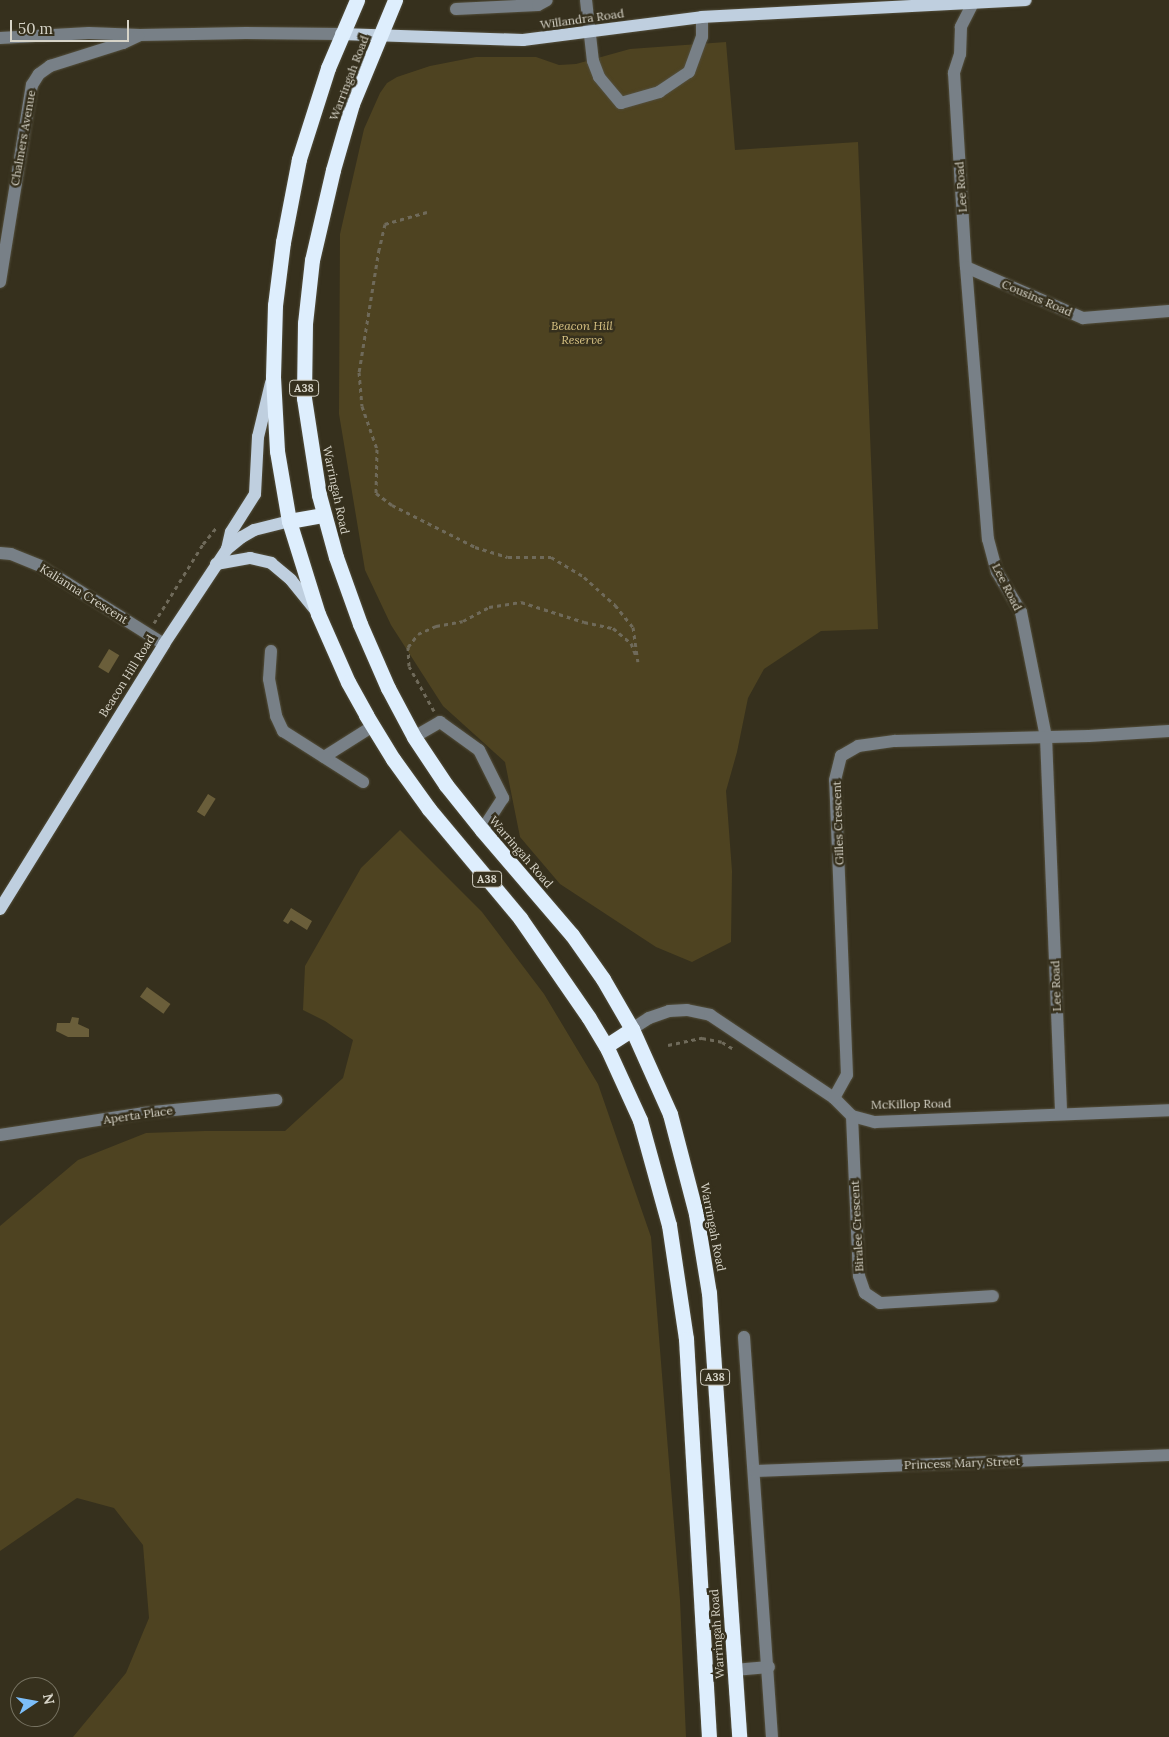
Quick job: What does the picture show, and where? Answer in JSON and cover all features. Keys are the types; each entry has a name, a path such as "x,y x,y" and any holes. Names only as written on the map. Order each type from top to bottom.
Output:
{"highway":[{"name":"Warringah Road","path":"357,0 341,34 326,75 300,159 286,223 274,305 273,377 277,451 289,521 318,614 348,682 373,726 393,759 429,809 520,918 606,1046 640,1120 669,1225 686,1340 709,1737"},
{"name":"Warringah Road","path":"395,0 352,104 333,170 312,260 305,323 304,398 323,515 373,657 414,737 446,784 482,830 572,935 603,979 632,1029 652,1071 672,1122 685,1164 703,1254 712,1332 739,1737"},
{"name":"Beacon Hill Road","path":"289,521 323,515"},
{"path":"606,1046 632,1029"}],"main road":[{"name":"Willandra Road","path":"341,34 523,40 588,33 648,22 702,17 927,3 1026,0"},
{"name":"Warringah Road","path":"227,549 231,532 255,494 258,436 273,377"},
{"name":"Beacon Hill Road","path":"0,909 164,644 227,549 254,530 289,521"},
{"path":"216,564 235,559 250,558 272,563 291,580 318,614"}],"street":[{"path":"456,9 538,5 547,0"},
{"path":"586,0 592,61 599,77 621,103 658,92 689,72 702,37 702,17"},
{"name":"Lee Road","path":"973,3 961,28 960,54 954,73 966,267 988,539 997,572 1021,612 1046,737 1061,1114"},
{"path":"0,38 89,33 140,35 341,34"},
{"name":"Chalmers Avenue","path":"0,282 32,85 39,74 50,66 123,43 140,35"},
{"name":"Cousins Road","path":"966,267 1083,318 1169,311"},
{"name":"Kalianna Crescent","path":"0,553 18,557 40,566 164,644"},
{"path":"271,651 268,679 276,716 283,731 363,782"},
{"path":"414,737 440,722 479,750 503,798 482,830"},
{"path":"324,757 373,726"},
{"name":"Gilles Crescent","path":"834,1098 847,1075 835,780 841,756 858,746 895,742 1169,731"},
{"path":"632,1029 649,1018 669,1011 687,1010 710,1015 834,1098 852,1116"},
{"name":"Aperta Place","path":"0,1135 143,1113 276,1100"},
{"name":"McKillop Road","path":"852,1116 874,1122 1169,1110"},
{"name":"Biralee Crescent","path":"852,1116 858,1276 865,1293 880,1303 993,1296"},
{"path":"744,1337 769,1667 772,1737"},
{"name":"Princess Mary Street","path":"755,1471 1169,1455"},
{"path":"734,1670 769,1667"}],"path":[{"path":"427,212 385,224 379,249 359,372 362,406 377,449 376,493 392,505 475,547 508,557 551,557 584,577 615,604 633,627 638,662 631,643 613,628 584,622 521,602 489,607 463,621 436,626 418,634 408,648 410,666 440,722"},
{"name":"Beacon Hill Road","path":"153,624 203,544 221,522"},
{"path":"668,1046 702,1038 722,1042 739,1052"}],"green space":[{"name":"Beacon Hill Reserve","path":"726,42 735,150 858,142 878,629 821,631 764,669 748,698 737,752 726,791 732,871 731,942 692,962 656,947 560,884 520,837 505,762 443,706 391,625 365,570 339,414 340,234 364,129 380,93 387,83 397,77 430,66 476,57 536,57 559,65 576,64 630,49"},
{"path":"400,830 482,912 544,994 598,1084 651,1237 680,1600 686,1737 73,1737 126,1673 149,1618 143,1545 114,1508 77,1498 0,1551 0,1226 78,1160 146,1133 285,1131 343,1078 353,1040 325,1021 303,1010 305,966 361,868"}],"shaded area":[{"path":"109,649 119,655 108,673 98,667"},
{"path":"208,794 216,799 205,817 197,812"},
{"path":"291,908 312,921 307,930 291,920 288,924 283,921"},
{"path":"147,987 170,1004 163,1014 140,997"},
{"path":"72,1017 79,1018 78,1024 89,1029 89,1037 68,1037 56,1031 57,1023 70,1023"}]}
